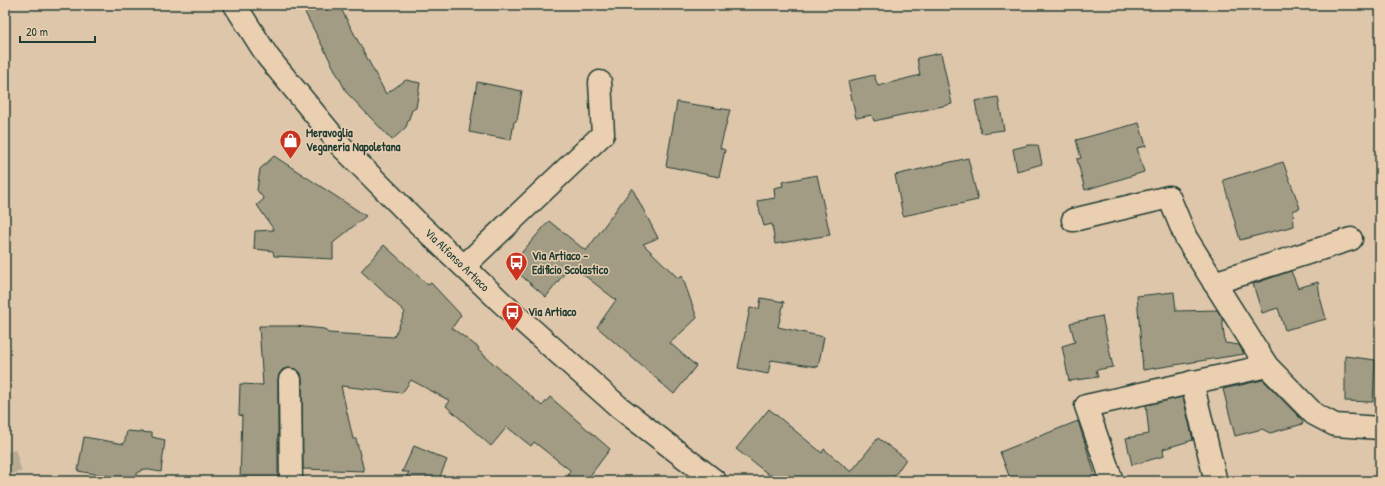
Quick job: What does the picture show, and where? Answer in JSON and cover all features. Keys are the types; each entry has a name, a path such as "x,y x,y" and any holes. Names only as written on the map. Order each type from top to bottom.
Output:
{"street":[{"name":"Via Alfonso Artiaco","path":"235,5 268,57 342,147 418,223 523,322 619,407 715,481"},
{"path":"464,266 603,134 600,82"},
{"path":"1073,220 1170,197 1186,238 1267,366 1314,414 1335,425 1380,428"},
{"path":"1214,283 1351,239"},
{"path":"1112,481 1086,406 1267,366"},
{"path":"290,380 291,481"},
{"path":"1192,382 1215,478"}],"building":[{"path":"301,5 339,5 386,94 406,80 420,83 416,108 412,110 406,127 392,140 347,93"},
{"path":"941,53 952,104 874,121 872,115 856,118 848,81 874,75 878,86 920,75 917,58"},
{"path":"477,82 522,91 517,120 514,122 511,140 469,132"},
{"path":"998,97 1004,130 981,133 975,101"},
{"path":"677,102 730,110 720,148 725,150 719,177 666,166"},
{"path":"1139,123 1146,146 1137,148 1144,172 1085,190 1077,159 1081,158 1076,140"},
{"path":"1029,145 1038,145 1042,164 1017,171 1013,149"},
{"path":"274,156 366,216 333,243 333,259 274,256 273,251 254,249 255,231 274,230 257,205 264,199 257,190 260,169"},
{"path":"968,158 978,200 903,216 895,175"},
{"path":"1283,162 1300,208 1293,211 1294,226 1240,240 1223,180"},
{"path":"817,175 830,235 775,244 772,224 764,226 757,201 775,198 774,188 783,186 782,182"},
{"path":"632,188 658,238 643,244 678,278 682,276 697,318 670,343 696,366 674,394 597,327 616,300 571,265 546,297 510,266 549,221 586,251"},
{"path":"384,245 428,285 431,283 461,315 452,328 479,348 478,350 542,406 550,397 610,449 586,481 566,481 570,470 534,442 531,446 507,427 491,446 446,406 450,401 411,380 402,393 341,386 353,439 356,439 364,471 303,469 302,380 301,373 296,369 290,368 283,369 279,374 278,380 278,481 240,481 242,416 239,415 240,384 263,385 259,326 295,326 324,329 328,333 394,337 405,312 361,271"},
{"path":"1291,271 1298,288 1318,282 1320,297 1326,319 1285,330 1278,308 1262,313 1253,284"},
{"path":"1174,292 1176,311 1217,310 1222,318 1225,343 1239,345 1244,354 1143,370 1137,296"},
{"path":"761,298 784,302 778,327 824,337 818,367 771,360 768,374 738,368 750,308 759,309"},
{"path":"1102,316 1113,367 1096,370 1098,377 1069,381 1062,346 1075,342 1070,323"},
{"path":"1345,356 1375,360 1373,402 1345,401"},
{"path":"1263,380 1302,420 1303,424 1270,433 1262,429 1235,436 1223,389"},
{"path":"1183,397 1193,440 1163,449 1164,456 1132,465 1126,438 1149,434 1146,405"},
{"path":"769,409 822,453 824,449 851,472 878,438 906,459 891,481 777,481 736,449"},
{"path":"1078,421 1097,481 1011,481 1000,452"},
{"path":"127,431 152,433 152,437 165,440 161,472 143,469 129,480 78,471 84,437 124,444"},
{"path":"414,446 447,460 438,481 404,481 409,472 402,472"}],"tunnel":[{"path":"5,453 13,481"}],"place":[{"name":"Meravoglia Veganeria Napoletana","path":"290,160"},
{"name":"Via Artiaco - Edificio Scolastico","path":"517,282"},
{"name":"Via Artiaco","path":"513,332"}]}
